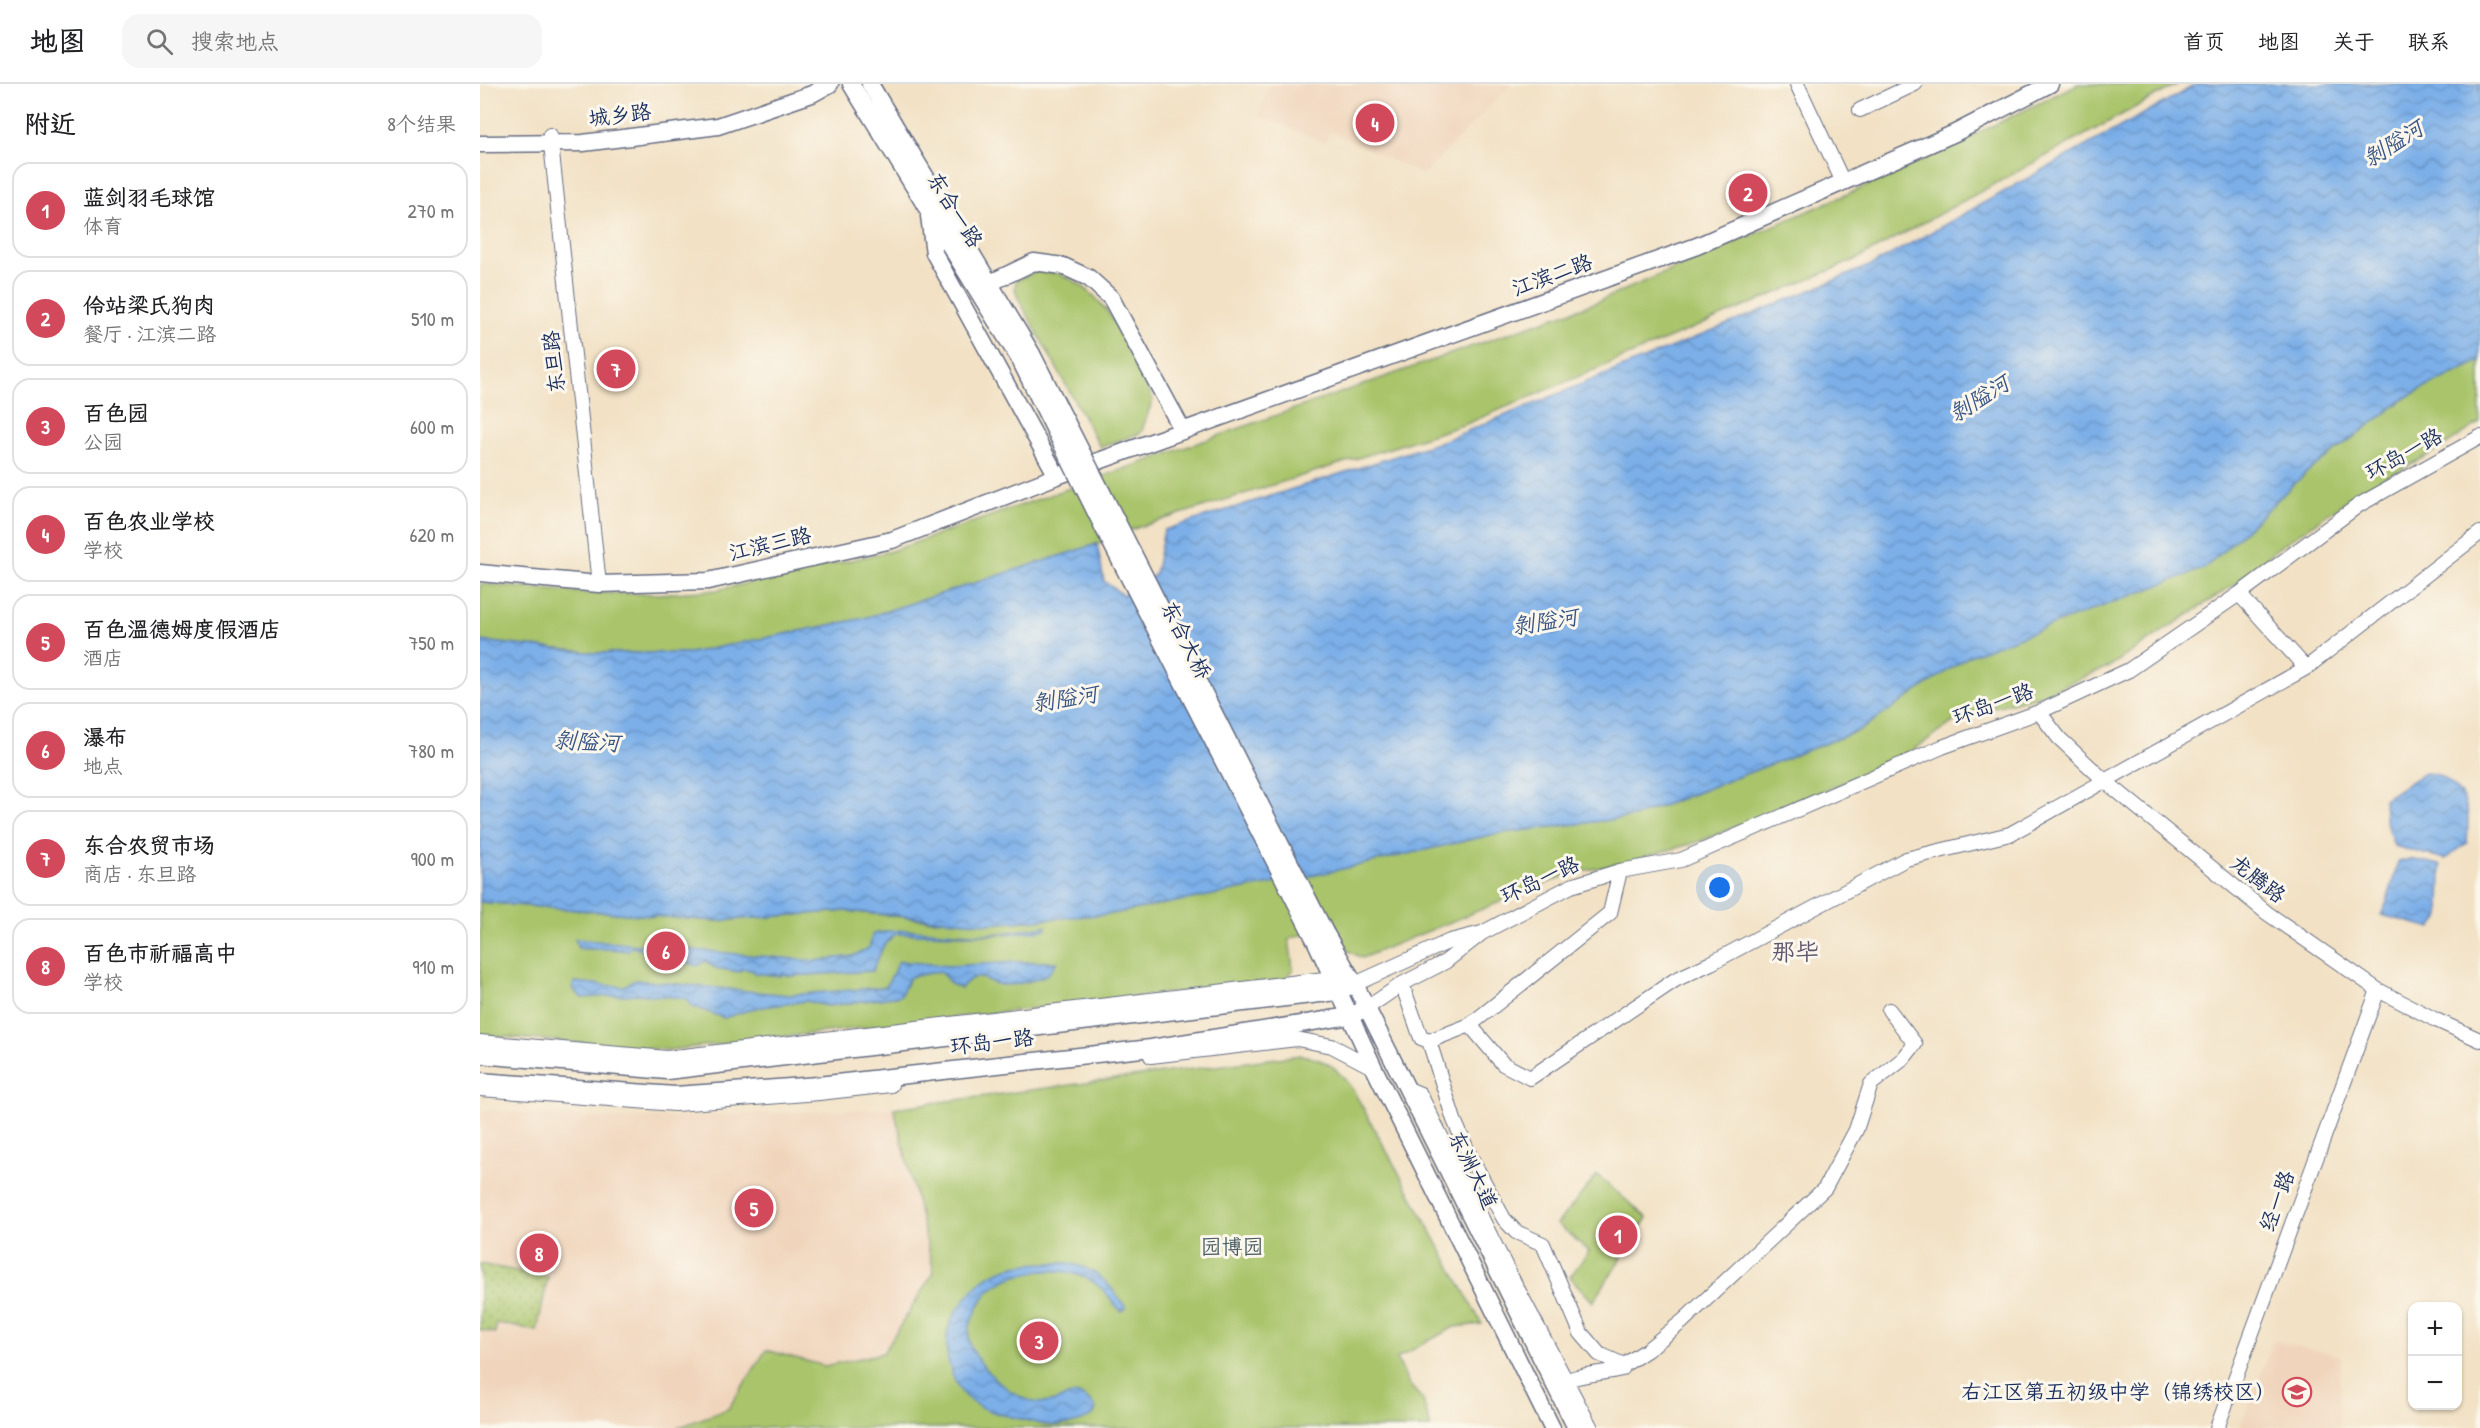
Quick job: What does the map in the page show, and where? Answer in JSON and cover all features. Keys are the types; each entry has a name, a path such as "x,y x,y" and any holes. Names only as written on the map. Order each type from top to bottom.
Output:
{"main road":[{"name":"城乡路","path":"480,144 551,139 716,119 812,84"},
{"name":"城乡路","path":"480,136 551,139 583,143 718,126 812,94 830,84"},
{"name":"东合一路","path":"851,84 928,209 1026,357"},
{"name":"东合一路","path":"870,84 990,283 1026,357"},
{"name":"江滨二路","path":"1057,476 1697,246 1955,133 2050,84"},
{"path":"928,209 934,253 1057,476"},
{"path":"990,283 1034,262 1063,266 1089,278 1111,298 1183,432"},
{"name":"东合大桥","path":"1026,357 1104,529 1320,937"},
{"name":"江滨三路","path":"480,573 599,584 708,581 892,540 1057,476"},
{"name":"东洲大道","path":"1320,937 1352,979 1560,1382 1576,1428"},
{"name":"东洲大道","path":"1320,937 1335,986 1552,1428"},
{"name":"环岛一路","path":"480,1055 667,1071 1335,986 1352,979"},
{"name":"环岛一路","path":"480,1081 675,1095 818,1085 1129,1054 1151,1048 1350,1016 1367,1008"},
{"path":"1403,1126 1422,1117"}],"street":[{"path":"1797,84 1843,182"},
{"path":"1860,110 1915,84"},
{"name":"东旦路","path":"551,139 599,584"},
{"name":"环岛一路","path":"1367,1008 1402,984 1445,962 1482,933 1571,886 1620,871 1681,860 1942,747 2039,712 2129,670 2240,594 2359,505 2480,436"},
{"path":"1470,1025 1503,1064 1530,1078 1675,980 1721,958 1906,859 2010,834 2306,668 2480,533"},
{"path":"2240,594 2306,668"},
{"name":"龙腾路","path":"2039,712 2059,738 2105,781 2185,849 2267,913 2378,990 2480,1040"},
{"path":"1402,984 1420,1038 1429,1041 1470,1025 1610,913 1620,871"},
{"name":"环岛一路","path":"1352,979 1450,941 1482,933"},
{"path":"480,1042 667,1058 1335,986"},
{"name":"经一路","path":"2217,1428 2378,990"},
{"path":"1560,1382 1575,1375 1622,1369 1624,1365 1683,1321 1825,1188 1856,1130 1871,1084 1903,1059 1915,1044 1888,1010"},
{"path":"480,1089 675,1104 819,1093 1129,1054 1297,1039 1332,1046 1374,1068"},
{"path":"1429,1041 1454,1120 1470,1156 1504,1218 1515,1232 1543,1244 1581,1333 1599,1354 1624,1365"},
{"path":"1408,1089 1420,1094 1560,1382 1591,1428"}],"shaded area":[{"path":"1270,84 1512,84 1423,175 1330,131 1325,143 1258,115"},
{"path":"894,1108 934,1272 883,1353 825,1366 767,1350 728,1409 677,1428 480,1428 480,1110 618,1119"},
{"name":"右江区第五初级中学（锦绣校区）","path":"2273,1341 2341,1356 2339,1428 2240,1428"}],"green space":[{"path":"2078,84 2178,84 1857,259 1466,424 1133,529 1097,544 865,618 690,653 596,653 480,641 480,584 588,593 659,594 717,590 891,551 1592,304 1894,174"},
{"path":"1036,271 1061,275 1081,285 1108,312 1128,346 1153,399 1141,433 1100,447 1017,296 1016,281"},
{"path":"2480,361 2480,422 2443,447 2363,490 2278,548 2235,584 2110,666 2039,696 1965,714 1907,754 1862,775 1701,841 1622,863 1569,874 1362,958 1348,951 1335,923 1289,939 1293,969 1284,980 669,1050 480,1035 480,902 716,921 846,911 932,920 1111,914 1314,875 1495,834 1633,817 1860,730 1969,656 2307,472 2408,396"},
{"name":"园博园","path":"1301,1055 1319,1059 1332,1066 1353,1090 1482,1324 1454,1327 1397,1358 1408,1383 1423,1400 1431,1428 677,1428 728,1409 766,1350 825,1366 883,1353 934,1272 894,1108"},
{"path":"1597,1175 1647,1218 1593,1302 1570,1277 1589,1251 1557,1224"},
{"path":"480,1264 548,1277 537,1331 497,1323 495,1333 480,1330"}],"water":[{"name":"剥隘河","path":"2197,84 2480,84 2480,361 2408,396 2307,472 2205,568 1969,656 1860,730 1633,817 1495,834 1298,879 1111,914 988,924 846,911 716,921 480,902 480,641 596,653 690,653 865,618 1097,544 1104,581 1123,595 1155,575 1164,530 1443,441 1874,264"},
{"path":"2424,773 2438,775 2449,782 2461,795 2467,809 2467,843 2445,859 2394,846 2385,819 2384,799"},
{"path":"2410,859 2441,865 2440,917 2432,928 2381,915 2398,862"},
{"path":"1046,926 1046,929 1007,934 970,935 895,934 884,945 872,971 790,976 782,973 781,976 754,973 753,970 741,969 740,972 715,968 705,961 697,966 674,961 672,966 656,958 650,963 650,958 645,956 644,950 630,947 628,951 578,948 575,939 815,961 853,956 869,948 873,934 887,931 993,934"},
{"path":"899,961 949,966 1057,962 1046,975 1015,984 1003,985 978,977 966,982 961,988 951,984 940,971 910,977 900,996 827,1006 807,1001 755,1008 724,1018 692,1006 685,998 637,994 582,998 572,988 575,982 623,987 635,980 789,995 886,987"},
{"path":"1067,1263 1086,1268 1101,1278 1126,1308 1121,1311 1104,1290 1081,1276 1056,1271 1028,1273 1002,1282 983,1298 971,1323 969,1340 984,1367 1011,1392 1043,1403 1070,1395 1082,1396 1096,1408 1094,1414 1071,1424 1044,1424 992,1412 978,1406 965,1396 955,1381 947,1354 948,1329 957,1311 977,1286 1000,1271 1028,1264"}],"place":[{"name":"百色农业学校","path":"1375,123"},
{"name":"伶站梁氏狗肉","path":"1748,193"},
{"name":"东合农贸市场","path":"616,369"},
{"name":"瀑布","path":"666,951"},
{"name":"百色温德姆度假酒店","path":"754,1208"},
{"name":"蓝剑羽毛球馆","path":"1618,1235"},
{"name":"百色市祈福高中","path":"539,1253"},
{"name":"百色园","path":"1039,1341"},
{"name":"右江区第五初级中学（锦绣校区）","path":"2297,1392"}],"district":[{"name":"那毕","path":"1795,952"}]}
